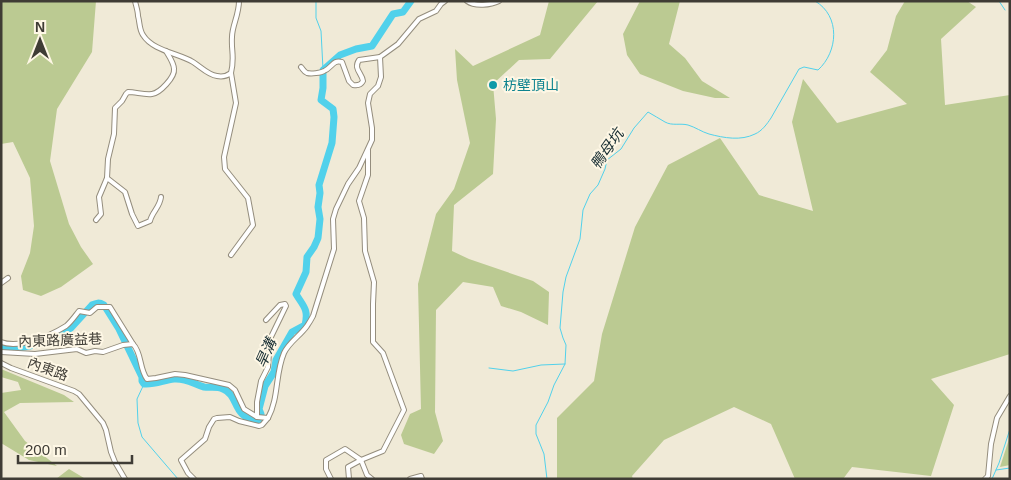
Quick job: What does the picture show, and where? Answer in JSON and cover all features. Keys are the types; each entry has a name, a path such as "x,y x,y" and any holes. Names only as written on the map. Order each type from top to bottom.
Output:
{"street":[{"path":"134,1 139,26 143,35 150,42 166,51 192,61 216,76 224,76 231,73"},
{"path":"232,255 253,225 248,198 225,169 224,157 236,103 231,73 234,58 232,36 238,15 239,1"},
{"path":"301,67 306,73 322,72 334,63 341,61 349,81 353,85 362,84 363,78 356,64 359,60 380,57 398,44 418,19 436,11 445,1"},
{"path":"467,1 472,4 488,5 500,1"},
{"path":"96,220 101,214 99,197 107,178 108,159 114,134 115,108 128,92 155,93 169,80 175,71 174,65 166,51"},
{"path":"194,479 188,473 181,460 204,439 214,419 230,417 259,426 268,418 273,409 280,365 284,353 290,343 308,326 313,316 334,249 333,220 336,209 372,140 368,103 370,94 378,86 381,78 380,57"},
{"path":"350,479 348,467 383,451 404,410 383,353 372,342 374,282 365,251 364,218 359,201 368,175 368,148"},
{"path":"107,178 125,192 138,226 150,221 161,197"},
{"path":"1,283 8,278"},
{"path":"257,417 257,402 261,382 268,366 270,339 286,306 285,304 280,305 266,320"},
{"name":"內東路","path":"1,342 8,345 27,343 67,325 79,311 90,312 97,307 110,307 133,344"},
{"path":"133,344 136,347 147,379 175,374 229,385 235,390 244,409 257,417 268,418"},
{"name":"內東路廣益巷","path":"1,352 35,354 77,349 86,353 103,352 123,345 133,344"},
{"name":"內東路","path":"1,363 79,394 103,423 111,452 125,479"},
{"path":"985,479 988,476 991,444 997,418 1010,396"},
{"path":"332,479 326,469 326,460 344,449 361,460 367,475 372,479"},
{"path":"410,479 421,476 422,479"}],"green space":[{"path":"1,1 96,1 92,52 57,109 50,161 69,224 81,247 93,264 61,287 41,296 23,290 21,276 30,253 34,226 30,178 13,142 1,144"},
{"path":"549,1 598,1 550,59 519,60 493,84 496,119 493,174 454,205 452,251 469,259 533,281 549,292 548,325 521,312 501,306 493,287 463,282 436,310 435,412 443,441 434,454 404,444 401,435 410,414 421,409 418,284 436,214 454,189 470,143 457,80 455,49 473,66 540,35"},
{"path":"640,1 680,1 669,44 685,58 702,81 730,98 715,98 683,91 640,74 627,55 623,34"},
{"path":"905,1 967,1 976,7 941,39 945,105 1010,95 1010,354 931,379 954,405 931,476 852,467 843,479 795,479 771,424 734,407 664,440 632,476 633,479 557,479 557,418 594,381 602,334 635,227 668,165 720,138 759,195 813,211 792,122 803,79 837,123 907,104 870,72 887,50 896,16"},
{"path":"1,369 64,395 74,402 20,403 4,412 25,441 57,466 29,460 1,443 1,393 21,390 18,382 1,377"},
{"path":"1010,436 1010,465 1000,467"},
{"path":"69,469 84,478 86,479 56,479"}],"waterway":[{"path":"316,1 316,18 321,31 323,69"},
{"name":"旱溝","path":"1,347 17,348 30,346 62,333 71,328 92,305 101,303 119,329 144,384 179,379 204,387 221,388 232,396 244,415 249,419 261,420 259,409 265,386 274,372 276,360 292,332 305,325 306,320 305,308 296,294 306,272 307,257 318,238 320,219 318,207 319,185 332,143 334,117 333,109 321,100 323,70 340,55 372,46 393,14 403,12 411,1"},
{"name":"鴨母坑","path":"547,479 544,454 536,434 536,425 565,364 566,345 560,328 566,277 580,239 583,210 590,194 598,185 607,160 621,149 634,128 648,112 668,123 688,125 721,137 744,138 760,131 771,118 799,69 804,67 818,70 830,54 833,44 833,25 829,16 815,1"},
{"name":"鴨母坑","path":"999,1 1005,10"},
{"path":"489,368 513,371 541,365 565,364"},
{"path":"144,384 137,399 138,423 142,437 178,479"},
{"path":"992,479 1010,429"},
{"path":"996,470 1010,468"}],"place":[{"name":"枋壁頂山","path":"493,85"}]}
